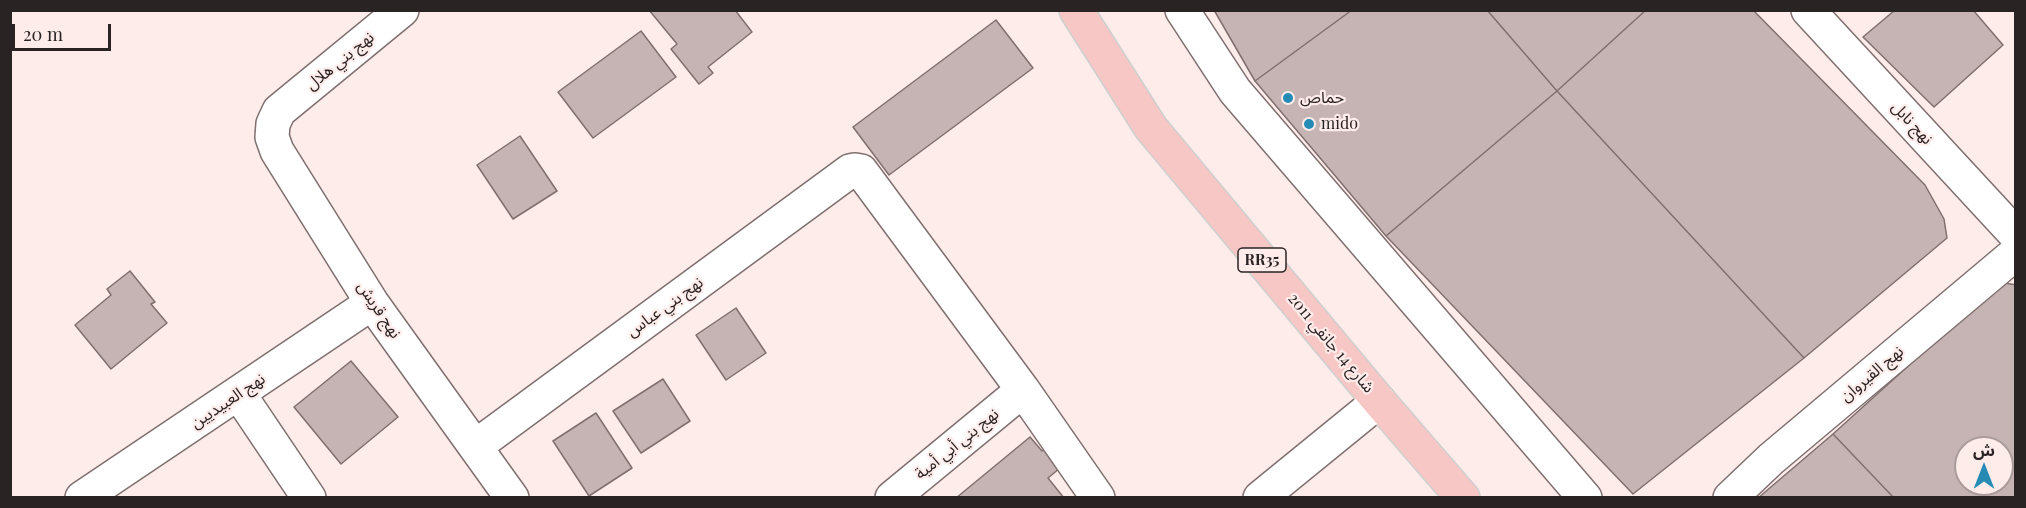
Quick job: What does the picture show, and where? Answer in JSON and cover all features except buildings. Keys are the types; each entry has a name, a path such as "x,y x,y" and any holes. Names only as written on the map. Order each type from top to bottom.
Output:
{"main road":[{"name":"شارع 14 جانفي 2011","path":"1076,10 1151,128 1463,498"}],"street":[{"name":"نهج بني هلال","path":"279,111 402,10"},
{"path":"1182,10 1235,91 1585,498"},
{"name":"نهج نابل","path":"1808,10 2016,235"},
{"name":"نهج قريش","path":"279,111 273,124 272,137 277,151 372,303 512,498"},
{"name":"نهج بني عباس","path":"476,446 850,171 855,170 861,171 1023,390"},
{"name":"نهج القيروان","path":"1730,498 1771,459 2016,253"},
{"name":"نهج العبيديين","path":"82,498 372,303"},
{"path":"1023,390 1098,498"},
{"name":"نهج بني أبي أمية","path":"892,498 1023,390"},
{"path":"238,394 309,498"},
{"path":"1260,498 1379,401"}],"place":[{"name":"حماص","path":"1288,98"},
{"name":"mido","path":"1309,124"}]}
